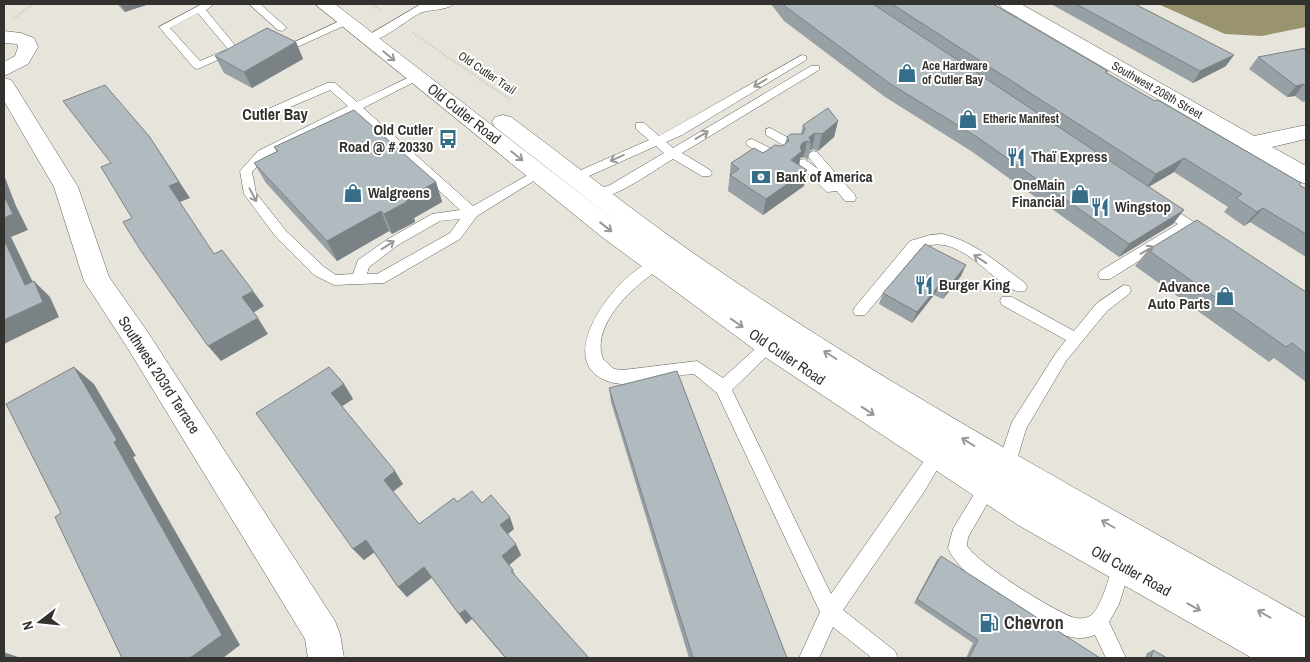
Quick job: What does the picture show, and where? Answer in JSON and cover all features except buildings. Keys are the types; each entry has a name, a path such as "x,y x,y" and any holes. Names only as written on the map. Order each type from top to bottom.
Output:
{"main road":[{"name":"Old Cutler Road","path":"324,4 368,19 424,73 556,179 599,194 629,219 725,288 778,336 937,456 997,477 1030,514 1127,552 1306,638"},
{"name":"Southwest 206th Street","path":"1008,4 1306,176"},
{"path":"4,70 20,61 29,48 27,42 7,29"},
{"name":"Old Cutler Road","path":"424,73 556,179 655,265 778,336 997,477 1127,552 1287,658"},
{"name":"Southwest 203rd Terrace","path":"4,84 66,187 87,255 98,281 137,339 322,634 326,658"},
{"path":"1252,144 1306,132"}],"lane":[{"path":"254,4 282,28"},
{"path":"290,47 368,19 424,7 450,4"},
{"path":"204,6 234,50 198,66 164,27 204,6"},
{"path":"358,280 363,264 393,242 438,217 472,212 678,132 802,58"},
{"path":"599,194 615,188 815,68"},
{"path":"424,73 262,154 246,172 250,194 281,234 319,271 334,280 378,280 455,236 472,212"},
{"path":"256,117 332,85 354,108 472,212"},
{"path":"640,126 672,153 706,173"},
{"path":"756,141 785,152 770,132"},
{"path":"804,162 844,200 804,162"},
{"path":"1155,202 1212,240"},
{"path":"1105,275 1188,224"},
{"path":"860,311 915,244 929,240 946,240 964,248 1020,288"},
{"path":"655,265 630,282 609,308 592,342 593,357 600,368 612,376 631,377 677,367 697,367 723,388 830,612 888,658"},
{"path":"1124,290 1102,307 1061,357 1018,428 997,477 959,535 957,548 967,562 1018,597 1071,628 1088,628 1099,622 1109,604 1127,552"},
{"path":"1008,301 1076,339"},
{"path":"723,388 778,336"},
{"path":"810,658 830,612 937,456"},
{"path":"1099,622 1116,658"}],"path":[{"path":"7,29 32,4"},
{"name":"Old Cutler Trail","path":"368,19 518,105"}],"shaded area":[{"path":"1158,4 1306,4 1306,27 1262,36 1225,34"}],"place":[{"name":"Ace Hardware of Cutler Bay","path":"907,73"},
{"name":"Etheric Manifest","path":"968,119"},
{"name":"Old Cutler Road @ # 20330","path":"448,139"},
{"name":"Thaï Express","path":"1016,157"},
{"name":"Bank of America","path":"761,177"},
{"name":"Walgreens","path":"353,193"},
{"name":"OneMain Financial","path":"1080,194"},
{"name":"Wingstop","path":"1100,207"},
{"name":"Burger King","path":"924,285"},
{"name":"Advance Auto Parts","path":"1225,296"},
{"name":"Chevron","path":"989,623"}],"district":[{"name":"Cutler Bay","path":"275,114"}]}
